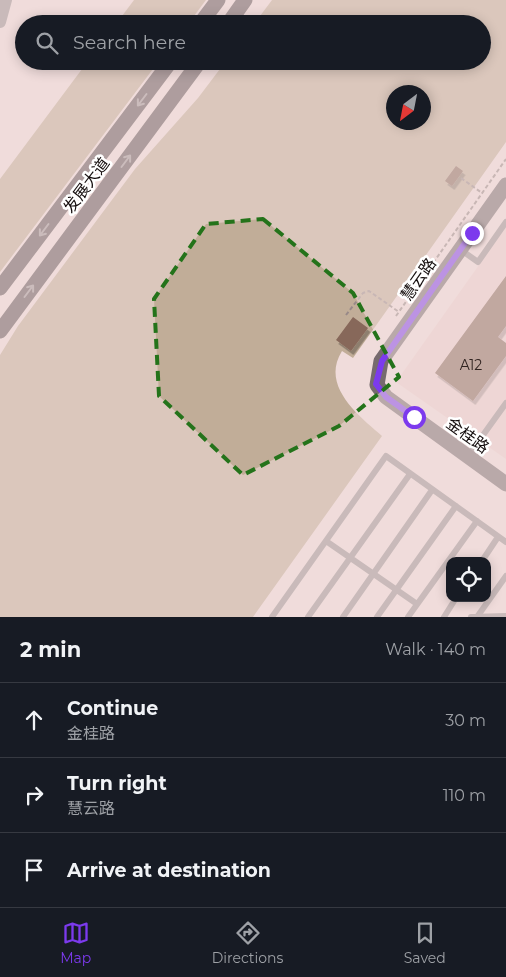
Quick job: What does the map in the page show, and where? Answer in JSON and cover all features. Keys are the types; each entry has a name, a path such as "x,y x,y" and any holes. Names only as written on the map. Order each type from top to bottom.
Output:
{"main road":[{"path":"207,15 218,0"},
{"path":"235,15 246,0"},
{"name":"发展大道","path":"0,288 164,70"},
{"name":"发展大道","path":"0,331 193,70"}],"street":[{"path":"0,22 6,0"},
{"name":"慧云路","path":"388,394 386,382 388,366 506,185"},
{"name":"慧云路","path":"464,252 506,200"},
{"name":"金桂路","path":"388,394 471,453 506,474"},
{"name":"金桂路","path":"471,453 506,484"}],"lane":[{"path":"464,252 478,262 506,222"},
{"path":"471,453 506,403"},
{"path":"272,617 386,456 506,542"},
{"path":"308,617 410,474"},
{"path":"343,617 432,490"},
{"path":"377,617 456,506"},
{"path":"408,617 477,521"},
{"path":"485,557 498,537"},
{"path":"326,541 417,604"},
{"path":"477,617 506,576"},
{"path":"444,617 453,602"},
{"path":"471,617 506,616"}],"path":[{"path":"394,319 506,159"},
{"path":"461,178 482,193"},
{"path":"346,315 363,293 369,291 399,312"}],"highlighted area":[{"path":"263,219 353,293 399,377 339,426 243,475 159,396 154,299 206,224"}],"shaded area":[{"path":"134,0 206,0 195,15 123,15"},
{"path":"272,0 506,0 506,142 353,358 342,351 336,364 339,388 353,410 382,436 253,617 0,617 0,355 18,326 135,169 198,98 219,70 491,70 491,15 261,15"},
{"path":"81,70 152,70 0,272 0,179"},
{"path":"506,227 506,459 396,382"}],"building":[{"path":"456,166 463,171 452,186 445,181"},
{"path":"506,276 506,326 498,337 506,343 506,356 473,401 435,373"},
{"path":"353,317 368,328 351,351 336,340"}],"route":[{"path":"414,417 386,397 376,384 382,361 472,233"}]}
